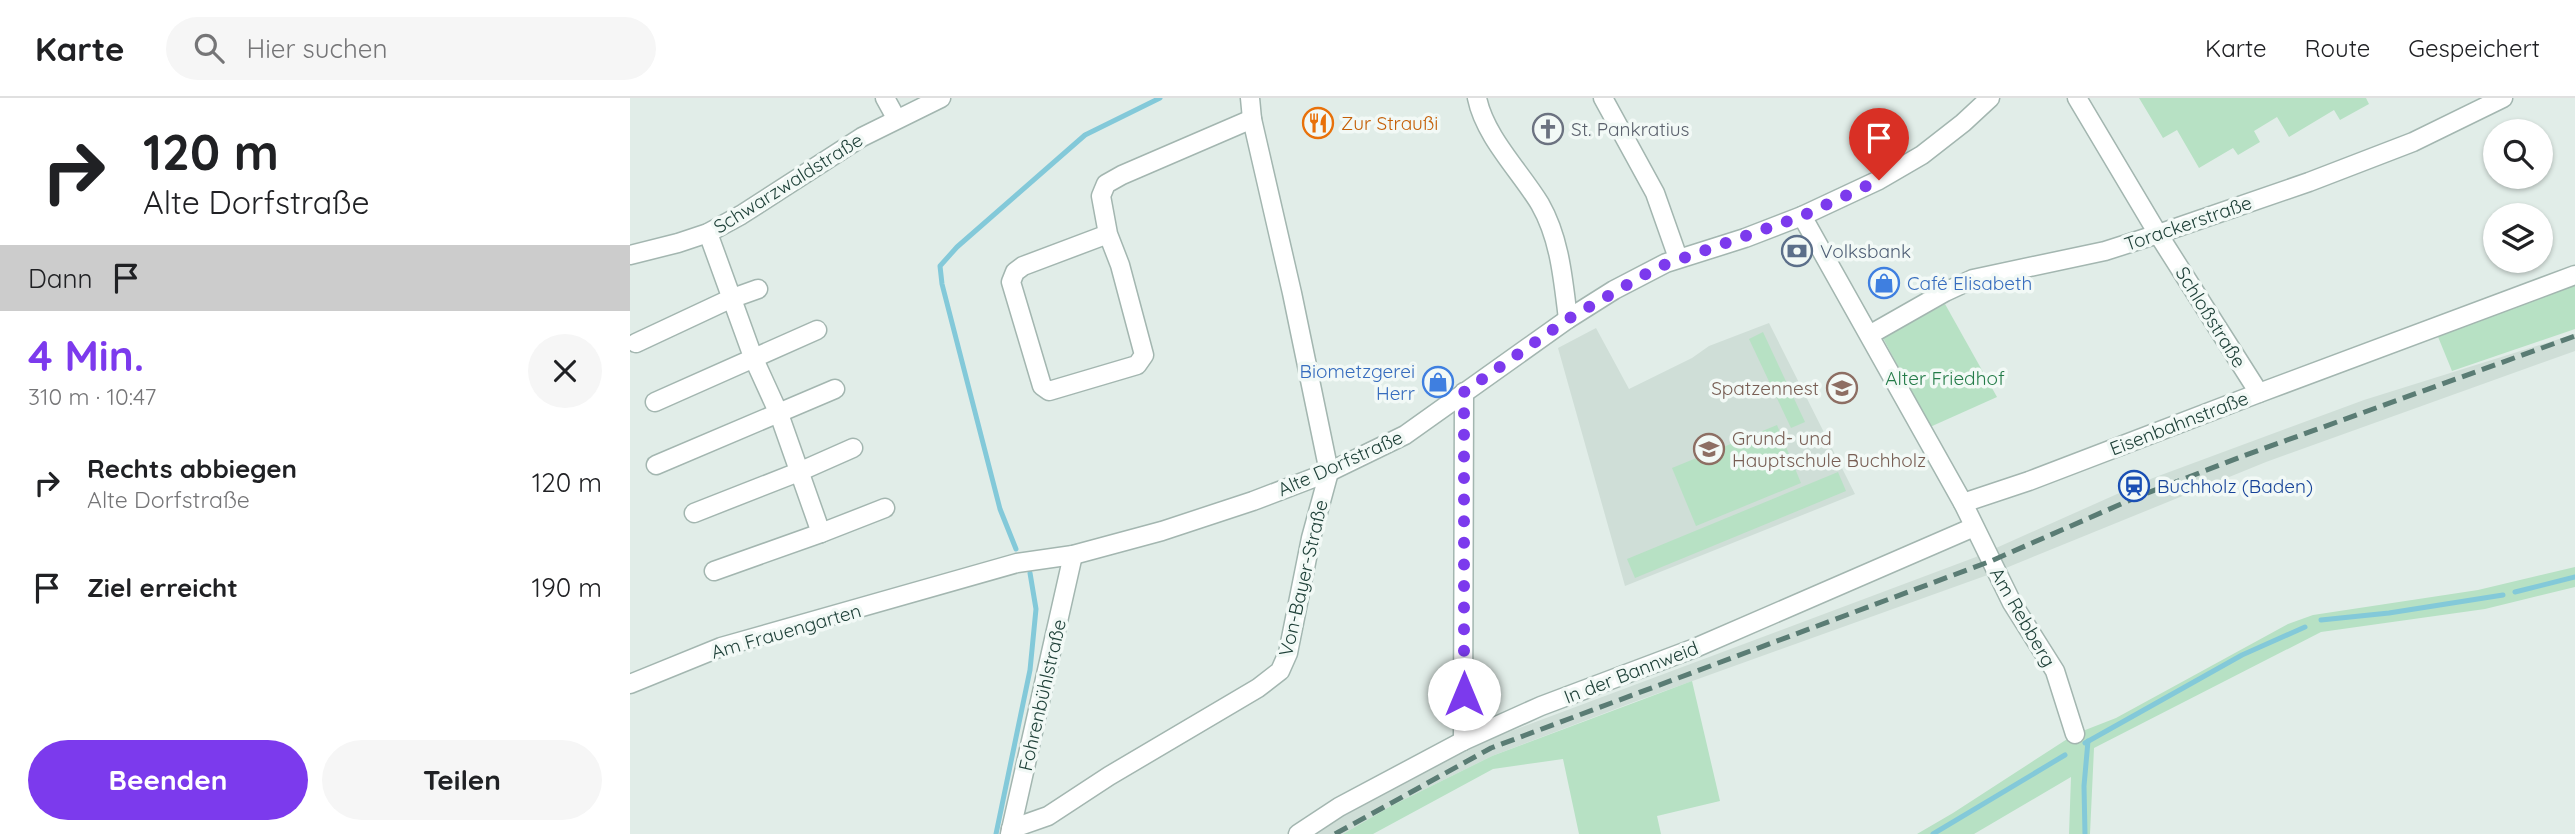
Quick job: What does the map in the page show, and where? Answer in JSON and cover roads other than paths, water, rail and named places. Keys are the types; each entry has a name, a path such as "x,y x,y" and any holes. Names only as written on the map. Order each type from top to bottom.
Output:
{"street":[{"path":"885,98 896,118"},
{"name":"Schwarzwaldstraße","path":"630,255 708,233 741,215 862,137 941,98"},
{"name":"Von-Bayer-Straße","path":"1011,832 1048,816 1258,688 1280,671 1288,653 1311,538 1329,472 1252,118 1250,98"},
{"path":"1477,98 1505,158 1539,202 1550,224 1563,280 1568,319"},
{"path":"1603,98 1656,192 1678,258"},
{"name":"Alte Dorfstraße","path":"944,586 1023,562 1073,555 1162,531 1329,472 1405,435 1568,319 1614,290 1678,258 1745,238 1802,216 1870,184 1922,155 1990,98"},
{"name":"Schloßstraße","path":"2077,98 2259,393"},
{"name":"Torackerstraße","path":"1871,334 1944,292 1973,279 2105,251 2309,182 2413,142 2503,98"},
{"path":"1108,234 1023,266 1015,272 1011,282 1042,386 1049,391 1137,365 1144,355 1120,265 1108,234 1101,196 1106,184 1252,118"},
{"path":"1802,216 1871,334 1963,503"},
{"path":"708,233 730,299 801,471 821,533"},
{"name":"Eisenbahnstraße","path":"1963,503 2029,481 2575,275"},
{"path":"636,343 730,299 758,289"},
{"path":"654,402 817,330"},
{"path":"656,465 835,389"},
{"path":"1463,741 1464,392"},
{"path":"694,513 853,448"},
{"name":"Am Rebberg","path":"1963,503 2012,603 2055,671 2075,734"},
{"path":"714,571 885,508"},
{"name":"In der Bannweid","path":"1298,834 1339,807 1463,741 1541,706 1695,648 1973,527"},
{"name":"Fohrenbühlstraße","path":"1011,832 1073,555"},
{"name":"Am Frauengarten","path":"630,684 721,648 944,586"}],"waterway":[{"path":"1016,549 1000,509 942,284 940,266 957,247 1085,135 1160,98"},
{"path":"996,834 1030,670 1036,609 1030,573"},
{"path":"2515,592 2575,577"},
{"path":"2321,620 2389,613 2503,595"},
{"path":"2085,743 2242,655 2305,627"},
{"path":"2085,834 2084,786 2088,741"},
{"path":"1933,834 2065,755"}],"railway":[{"path":"1335,834 1491,748 1991,561 2137,497 2243,456 2575,336"}],"place":[{"name":"Zur Straußi","path":"1318,123"},
{"name":"St. Pankratius","path":"1548,129"},
{"name":"Volksbank","path":"1797,251"},
{"name":"Café Elisabeth","path":"1884,283"},
{"name":"Biometzgerei Herr","path":"1438,382"},
{"name":"Spatzennest","path":"1842,388"},
{"name":"Grund- und Hauptschule Buchholz","path":"1709,449"},
{"name":"Buchholz (Baden)","path":"2134,486"}],"park label":[{"name":"Alter Friedhof","path":"1945,378"}]}
